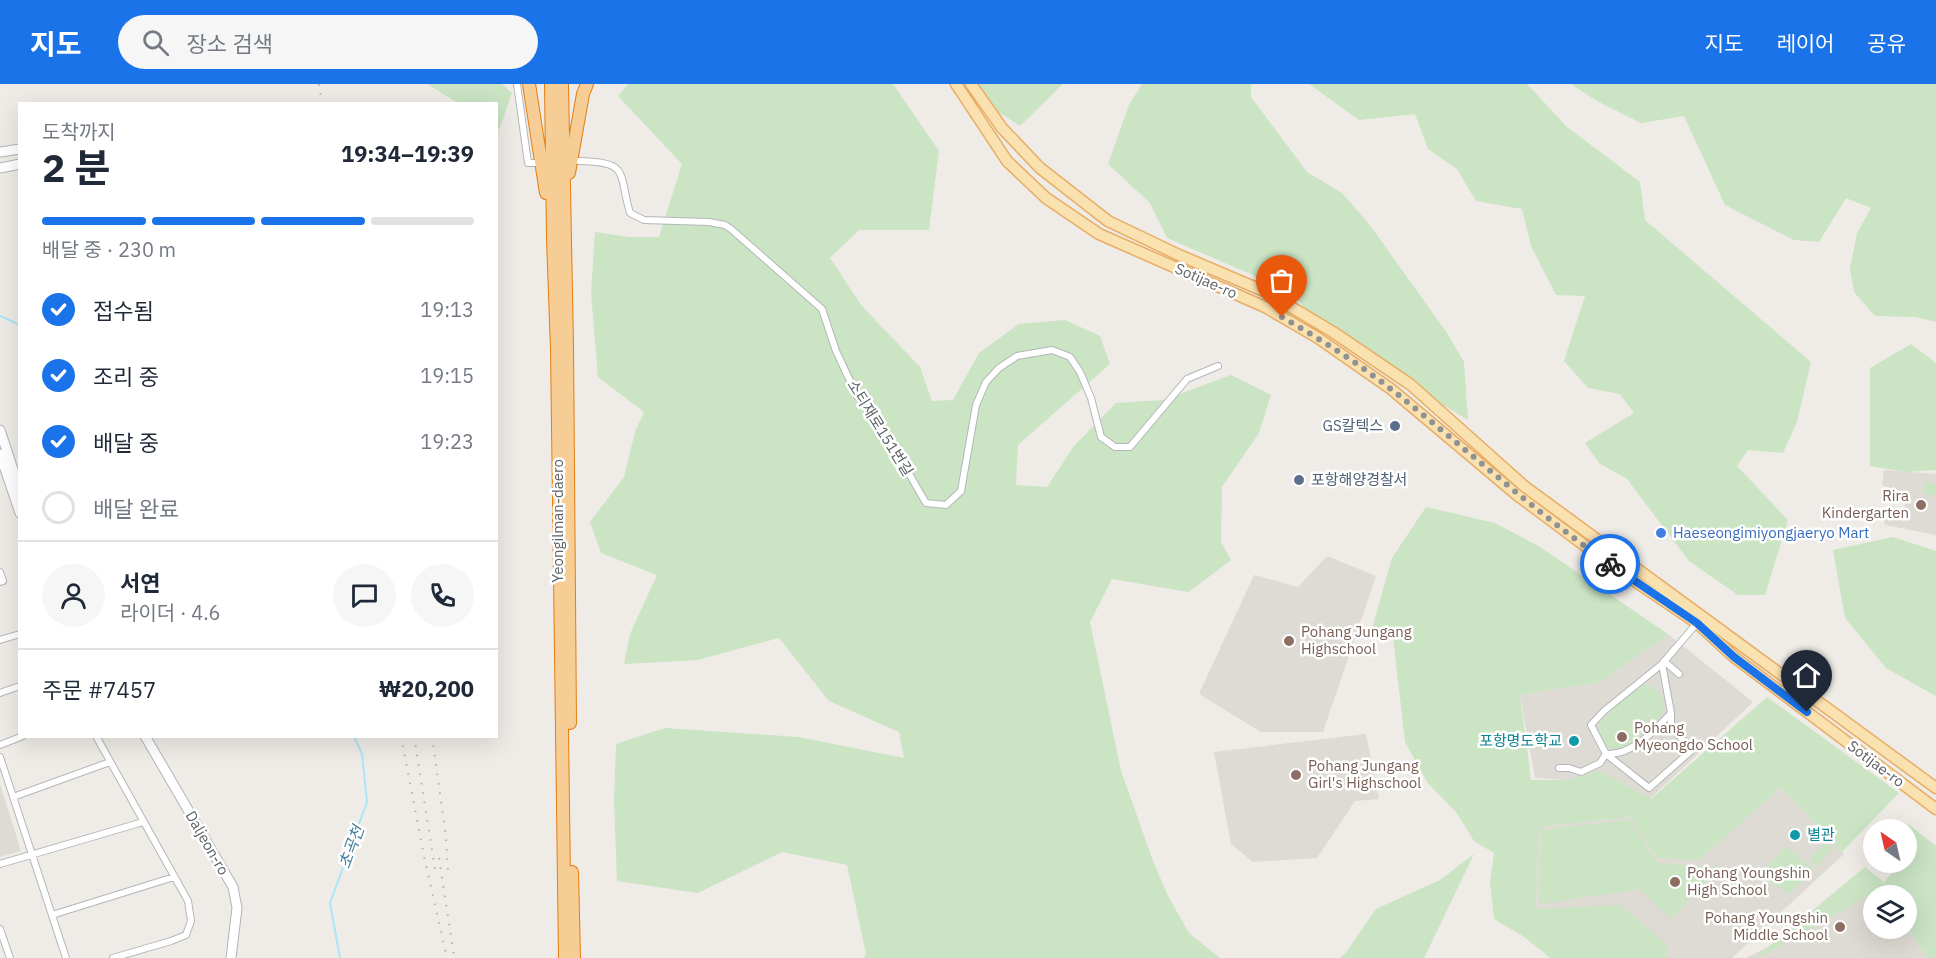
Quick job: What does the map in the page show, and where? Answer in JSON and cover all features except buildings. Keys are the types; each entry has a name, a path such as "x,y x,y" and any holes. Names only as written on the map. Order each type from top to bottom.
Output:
{"highway":[{"path":"529,84 553,240"},
{"name":"Yeongilman-daero","path":"551,84 565,958"},
{"name":"Yeongilman-daero","path":"562,84 574,958"},
{"path":"564,203 583,94 587,84"}],"main road":[{"name":"Sotijae-ro","path":"956,84 1007,161 1046,198 1099,234 1264,307 1318,338 1391,389 1517,495 1604,560 1697,623 1734,657 1936,809"},
{"name":"Sotijae-ro","path":"971,84 1002,128 1040,168 1108,221 1179,255 1266,292 1333,332 1410,385 1524,486 1936,788"}],"street":[{"path":"517,84 528,163 538,163"},
{"path":"2,151 18,149"},
{"name":"소티재로151번길","path":"579,161 612,164 622,174 630,213 644,220 710,222 725,225 822,309 836,351 857,396 875,415 926,503 946,505 961,491 976,405 986,382 999,368 1017,356 1052,350 1070,357 1080,372 1101,437 1115,447 1130,447 1188,380 1218,366"},
{"path":"0,168 18,164"},
{"path":"0,430 18,485"},
{"path":"0,454 18,507"},
{"path":"0,572 1,582"},
{"path":"1663,663 1671,727 1692,750 1649,789 1606,754 1591,725 1604,711 1663,663 1697,623"},
{"path":"0,640 18,635"},
{"path":"1663,663 1679,674"},
{"path":"0,693 18,687"},
{"path":"1606,754 1616,755 1637,744 1671,713"},
{"path":"0,745 18,738"},
{"path":"97,738 188,901 191,921 186,935 171,942 113,958"},
{"name":"Daljeon-ro","path":"146,738 233,887 237,908 231,958"},
{"path":"1559,768 1581,772 1600,763 1606,754"},
{"path":"0,757 66,958"},
{"path":"13,797 110,762"},
{"path":"0,864 143,822"},
{"path":"52,915 174,877"},
{"path":"0,929 9,958"}],"shaded area":[{"name":"Rira Kindergarten","path":"1884,470 1936,474 1936,535 1885,525 1883,517 1904,517 1906,494 1882,485"},
{"name":"Pohang Jungang Highschool","path":"1327,556 1376,576 1323,732 1261,732 1199,694 1254,575 1298,587"},
{"name":"Pohang Myeongdo School","path":"1668,634 1753,702 1650,799 1600,771 1567,780 1535,778 1520,695 1600,682"},
{"name":"Pohang Jungang Girl's Highschool","path":"1366,734 1379,799 1355,801 1317,858 1253,862 1231,844 1214,752"},
{"path":"0,784 21,851 0,857"},
{"name":"Pohang Youngshin High School","path":"1781,787 1844,854 1732,958 1667,958 1668,946 1536,910 1539,827 1631,817 1657,858 1699,860"},
{"name":"Pohang Youngshin Middle School","path":"1863,898 1863,939 1915,939 1927,958 1746,958"}],"green space":[{"path":"427,84 502,84 512,93 499,130 498,102 456,102"},
{"path":"628,84 893,84 939,151 929,230 859,230 830,258 861,305 920,367 932,401 953,400 979,353 1019,324 1065,320 1100,336 1110,364 1018,445 1016,485 1047,487 1074,446 1116,403 1164,400 1231,375 1271,395 1259,433 1222,487 1221,542 1231,560 1189,592 1112,579 1090,622 1121,771 1152,858 1167,894 1189,933 1220,958 864,958 866,954 847,865 782,852 698,893 617,881 614,801 616,744 665,728 798,737 904,758 899,732 829,701 779,638 697,660 624,664 630,634 657,575 601,553 590,522 624,477 635,432 644,412 598,377 591,292 595,232 629,237 659,237 682,164 618,96"},
{"path":"974,84 1063,84 1020,126 991,107"},
{"path":"1142,84 1251,84 1251,97 1307,172 1342,193 1369,224 1447,333 1464,362 1468,420 1323,332 1292,292 1167,238 1150,203 1108,164 1129,105"},
{"path":"1309,84 1527,84 1567,127 1640,182 1645,220 1811,362 1797,422 1783,453 1748,450 1737,466 1788,520 1765,595 1738,595 1689,561 1627,479 1599,463 1585,443 1634,413 1620,394 1588,388 1564,361 1585,296 1556,295 1531,246 1522,209 1476,201 1457,169 1428,149 1415,114 1359,120"},
{"path":"1571,84 1936,84 1936,322 1916,317 1875,316 1854,292 1850,269 1857,233 1871,208 1846,198 1819,242 1794,240 1725,205 1684,116 1641,123 1597,101"},
{"path":"1911,344 1936,363 1936,470 1906,472 1870,466 1870,368"},
{"path":"1925,482 1936,484 1936,495 1923,493"},
{"path":"1426,507 1495,523 1540,547 1668,634 1600,682 1520,695 1531,780 1567,780 1600,771 1651,799 1767,697 1899,793 1874,819 1863,819 1863,830 1842,852 1781,787 1699,860 1657,858 1631,817 1539,827 1536,909 1621,905 1668,946 1667,958 1550,958 1523,936 1494,919 1490,882 1494,853 1474,841 1456,812 1427,782 1405,742 1393,637 1371,632 1392,558"},
{"path":"1893,537 1936,551 1936,696 1886,668 1845,618 1833,550"},
{"path":"1646,685 1659,692 1663,705 1662,715 1643,735 1628,746 1612,749 1603,746 1597,732 1602,721 1639,687"},
{"path":"1630,820 1657,863 1719,867 1671,919 1640,889 1540,904 1541,830"},
{"path":"1917,831 1936,846 1936,958 1927,958 1915,939 1917,939 1917,885 1863,885 1863,898 1759,958 1755,958 1863,869 1863,873 1873,873 1884,882 1892,873 1917,873"},
{"path":"1825,843 1833,848 1817,866 1810,860"},
{"path":"1786,847 1813,868 1790,894 1773,884 1764,870"},
{"path":"1474,854 1424,958 1340,958 1376,909 1440,880"}],"waterway":[{"name":"초곡천","path":"0,316 18,324"},
{"name":"초곡천","path":"340,958 330,903 367,802 362,754 355,738"}],"railway":[{"path":"319,84 322,102"},
{"path":"401,738 424,856 447,958"},
{"path":"414,738 435,869"},
{"path":"432,738 446,837 448,871"},
{"path":"439,858 454,956"}],"way so far":[{"path":"1282,317 1318,338 1391,389 1517,495 1610,564"}],"place":[{"name":"GS칼텍스","path":"1395,426"},
{"name":"포항해양경찰서","path":"1299,480"},
{"name":"Rira Kindergarten","path":"1921,505"},
{"name":"Haeseongimiyongjaeryo Mart","path":"1661,533"},
{"name":"Pohang Jungang Highschool","path":"1289,641"},
{"name":"Pohang Myeongdo School","path":"1622,737"},
{"name":"포항명도학교","path":"1574,741"},
{"name":"Pohang Jungang Girl's Highschool","path":"1296,775"},
{"name":"별관","path":"1795,835"},
{"name":"Pohang Youngshin High School","path":"1675,882"},
{"name":"Pohang Youngshin Middle School","path":"1840,927"}],"route":[{"path":"1610,564 1697,623 1734,657 1807,712"}]}
